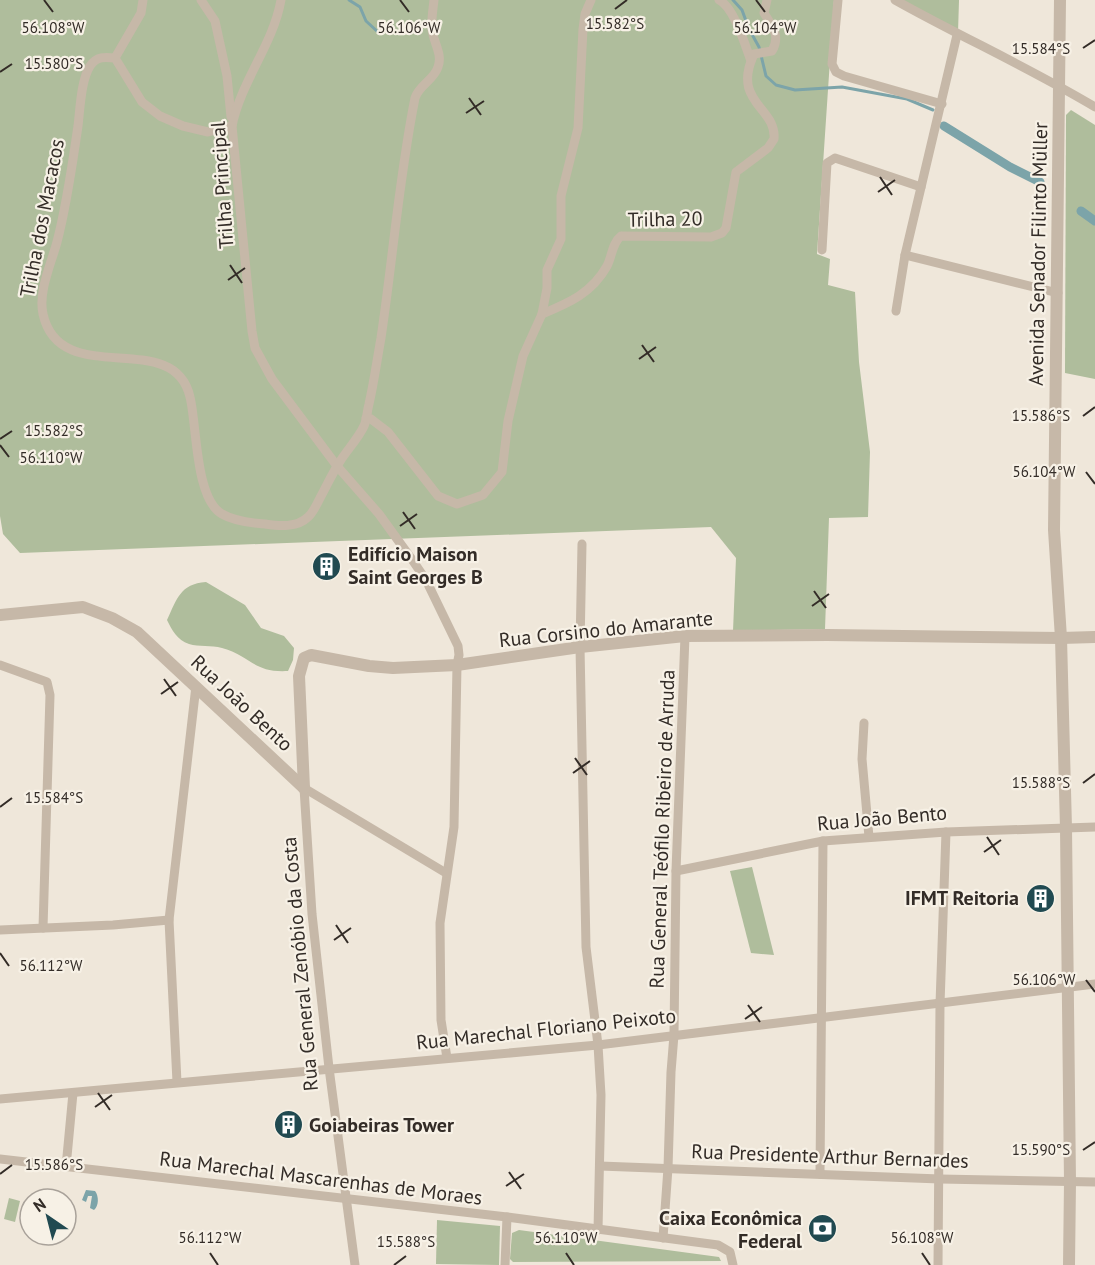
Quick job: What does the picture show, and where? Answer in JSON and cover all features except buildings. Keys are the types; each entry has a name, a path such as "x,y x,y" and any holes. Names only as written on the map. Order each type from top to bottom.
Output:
{"street":[{"path":"143,0 141,13 115,58 142,102 160,116 183,126 208,132 232,126 227,76 215,21 201,0"},
{"name":"Trilha Principal","path":"281,0 266,48 235,110 232,126 249,311 255,348 272,379 337,466 379,514 401,544 426,580 456,642 459,655 454,827 440,923 441,1020 447,1059"},
{"name":"Trilha dos Macacos","path":"115,58 102,57 88,68 66,207 41,303 47,328 58,342 81,353 108,359 147,360 158,363 177,374 185,383 190,396 200,468 207,496 220,514 236,520 287,526 297,524 308,517 337,466 364,426 375,378 415,98 418,90 439,66 439,52 431,23 434,0"},
{"path":"366,418 371,419 387,432 438,496 457,504 483,495 502,472 508,421 523,356 543,314 547,270 561,239 561,196 573,157 578,128 583,29 585,14 591,0"},
{"path":"719,0 734,17 752,58 772,51 776,45 776,32 764,13 767,0"},
{"path":"838,0 832,64 836,72 942,104"},
{"path":"895,0 957,35 1060,86 1095,107"},
{"name":"Avenida Senador Filinto Müller","path":"1060,0 1054,530 1061,638 1066,828 1069,1265"},
{"path":"896,311 905,255 957,35"},
{"name":"Trilha 20","path":"543,314 585,293 599,279 621,236 711,237 722,233 726,228 736,172 768,148 774,139 771,123 750,94 747,82 752,58"},
{"path":"822,250 827,163 831,160 835,158 921,187"},
{"path":"905,255 1058,293"},
{"path":"582,544 580,646 586,947 598,1045 601,1095 597,1230"},
{"name":"Rua João Bento","path":"0,615 83,607 112,618 138,632 304,788 446,873"},
{"name":"Rua Corsino do Amarante","path":"304,658 311,655 393,668 457,665 580,646 686,636 1061,638 1095,636"},
{"name":"Rua General Teófilo Ribeiro de Arruda","path":"663,1238 674,1035 676,871 686,636"},
{"name":"Rua General Zenóbio da Costa","path":"304,658 299,676 312,914 329,1068 355,1265"},
{"path":"0,665 47,682 50,695 43,928"},
{"path":"177,1082 169,920 196,686"},
{"path":"864,723 862,759 869,837"},
{"name":"Rua João Bento","path":"676,871 823,841 945,832 1095,827"},
{"path":"938,1265 940,1004 945,832"},
{"path":"820,1174 823,841"},
{"path":"0,930 113,926 169,920"},
{"name":"Rua Marechal Floriano Peixoto","path":"0,1099 598,1045 1095,984"},
{"path":"66,1167 73,1093"},
{"name":"Rua Marechal Mascarenhas de Moraes","path":"0,1159 507,1217 663,1238 723,1247 730,1252 733,1265"},
{"name":"Rua Presidente Arthur Bernardes","path":"600,1166 940,1179 1095,1182"},
{"path":"505,1265 507,1217"}],"green space":[{"path":"0,0 834,0 817,254 830,259 828,285 855,292 859,362 870,452 868,517 829,518 825,629 733,631 736,558 711,527 20,553 3,534 0,516"},
{"path":"901,0 959,0 958,32"},
{"path":"1071,110 1095,125 1095,379 1065,373 1066,115"},
{"path":"206,582 245,605 261,628 284,636 294,648 293,660 288,671 259,667 232,651 189,644 178,637 167,620 174,605 185,589 197,583"},
{"path":"752,867 774,955 751,953 730,871"},
{"path":"9,1198 18,1200 15,1222 4,1219"},
{"path":"437,1220 500,1226 499,1265 436,1264"},
{"path":"519,1230 719,1257 721,1261 513,1262 510,1259 512,1233"}],"water":[{"path":"86,1190 95,1191 98,1198 98,1204 94,1210 90,1208 92,1196 88,1196 86,1202 82,1200"}],"waterway":[{"path":"349,0 360,7 366,21 379,33"},
{"path":"733,0 742,10 759,47 766,76 776,85 795,90 842,87 907,99 933,110"},
{"path":"944,126 1010,167 1040,182"},
{"path":"1081,211 1095,221"}],"place":[{"name":"Edifício Maison Saint Georges B","path":"327,566"},
{"name":"IFMT Reitoria","path":"1040,898"},
{"name":"Goiabeiras Tower","path":"288,1125"},
{"name":"Caixa Econômica Federal","path":"823,1229"}]}
